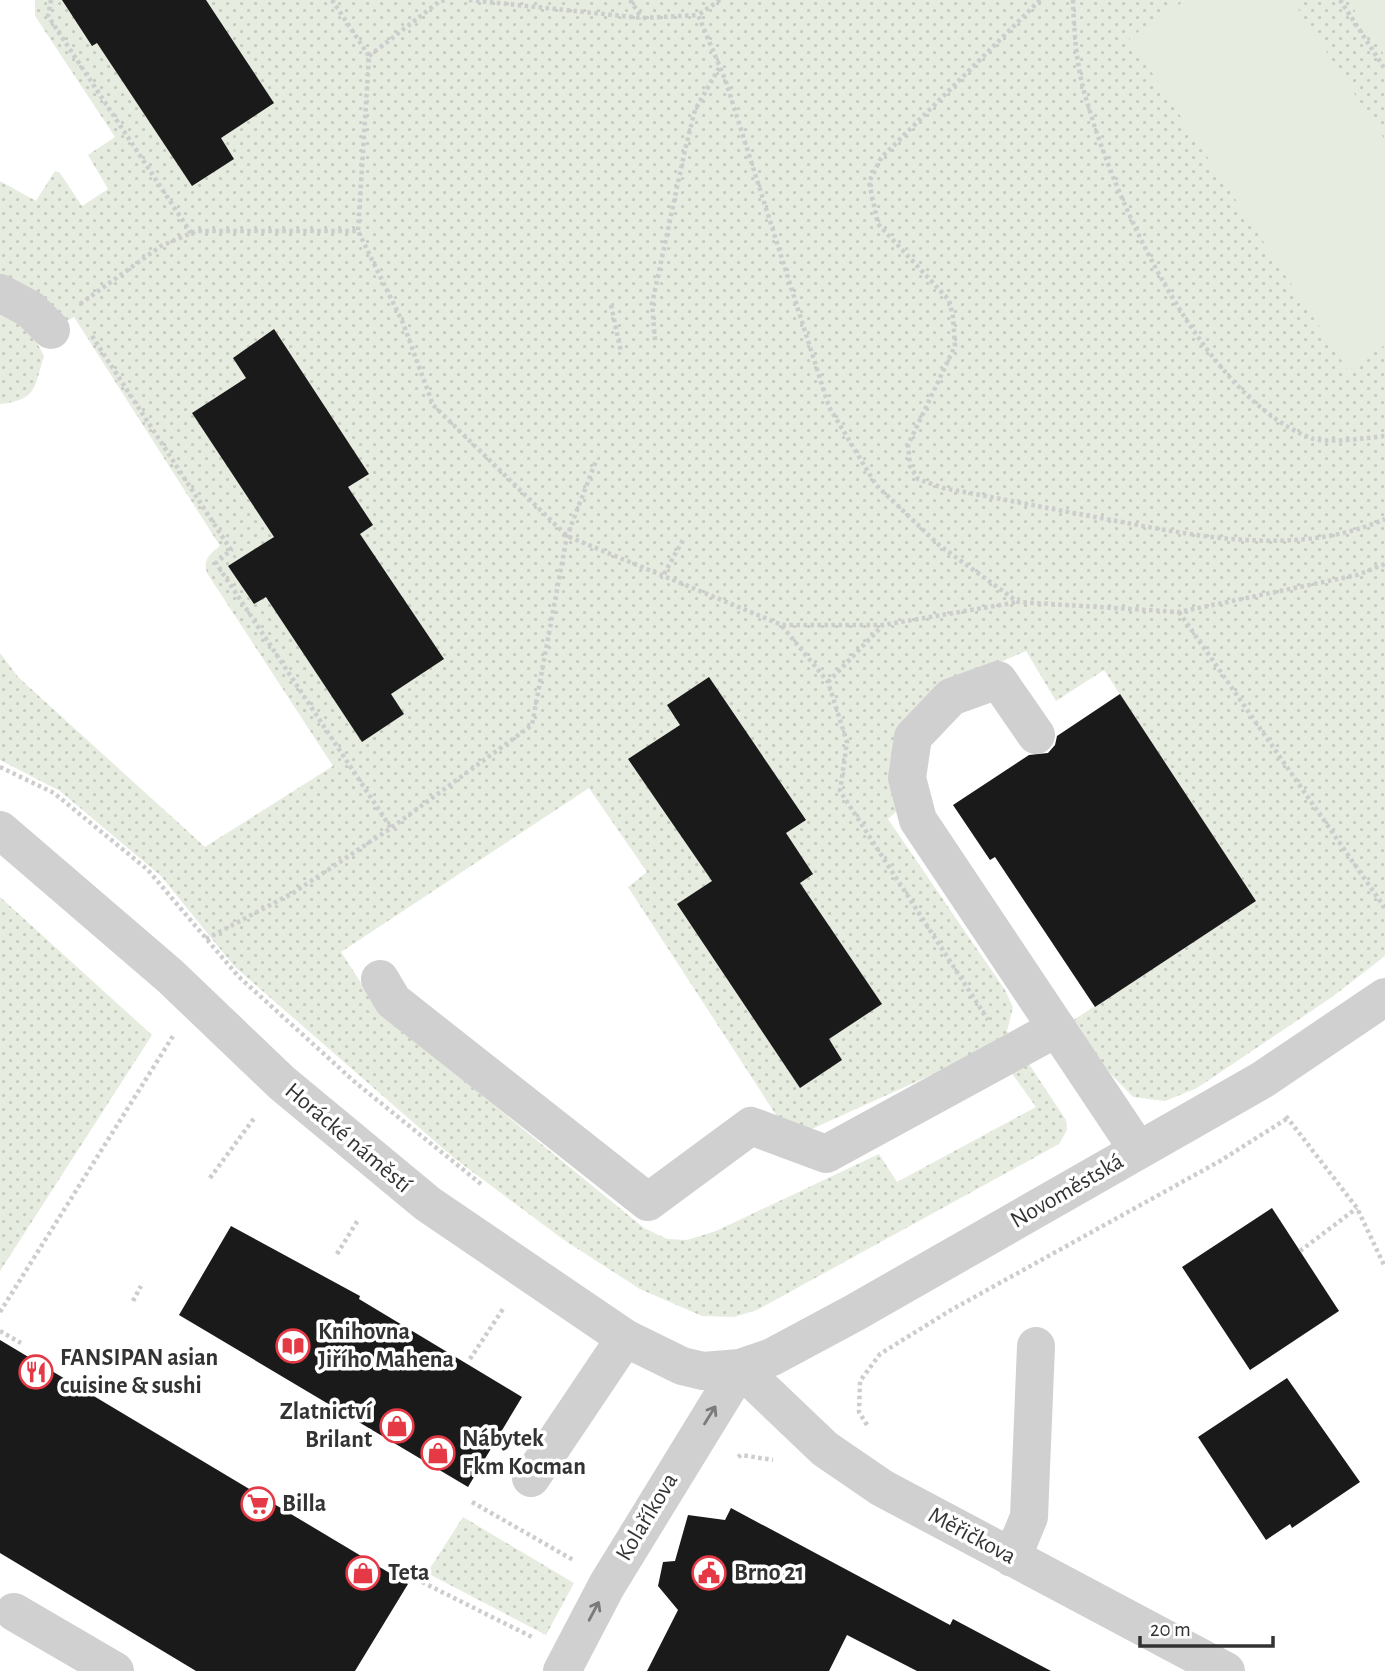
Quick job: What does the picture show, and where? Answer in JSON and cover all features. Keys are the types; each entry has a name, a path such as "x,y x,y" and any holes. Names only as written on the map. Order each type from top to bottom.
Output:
{"street":[{"path":"0,293 30,309 63,319"},
{"path":"1036,735 998,680 951,697 914,737 907,778 918,820 1138,1150"},
{"name":"Horácké náměstí","path":"0,830 170,976 282,1083 428,1204 625,1338 682,1366 704,1371 740,1368"},
{"path":"380,979 393,1001 648,1202 751,1126 826,1154 1057,1028"},
{"name":"Novoměstská","path":"740,1368 772,1357 853,1313 1262,1080 1385,997"},
{"path":"531,1478 625,1338"},
{"path":"1012,1558 1029,1517 1036,1346"},
{"name":"Měřičkova","path":"740,1368 825,1449 882,1488 1226,1671"},
{"name":"Kolaříkova","path":"562,1671 621,1562 740,1368"},
{"path":"14,1612 115,1671"}],"path":[{"path":"51,0 48,16 191,233"},
{"path":"332,0 369,56 358,231 402,323 433,405 567,536 782,625 883,625 1018,603 1179,612 1357,575 1385,564"},
{"path":"369,56 440,1 448,0"},
{"path":"469,0 642,18 698,15 720,0"},
{"path":"630,0 642,18"},
{"path":"1040,0 880,158 869,182 878,224 949,300 953,317 955,346 908,445 910,466 918,479 943,488 1216,539 1299,539 1371,525 1385,519"},
{"path":"1073,0 1075,40 1087,103 1115,186 1147,256 1186,319 1225,370 1280,423 1314,440 1385,436"},
{"path":"1340,0 1385,69"},
{"path":"698,15 720,68 829,407 876,485 939,545 1018,603"},
{"path":"655,340 652,304 685,150 695,110 720,68"},
{"path":"63,319 161,246 191,233 358,231"},
{"path":"611,305 621,352"},
{"path":"89,331 231,550 216,563 391,828"},
{"path":"206,939 293,892 391,828 532,725 567,536 596,461"},
{"path":"664,574 683,540"},
{"path":"1179,612 1385,908"},
{"path":"828,682 883,625"},
{"path":"0,767 54,793 148,870 238,976 356,1083 484,1187"},
{"path":"0,1312 80,1180 174,1036"},
{"path":"1262,1080 1287,1118 1357,1208 1385,1267"},
{"path":"210,1178 260,1111"},
{"path":"870,1432 859,1412 860,1381 880,1354 951,1310 1220,1161 1298,1111"},
{"path":"1300,1251 1357,1208"},
{"path":"337,1254 358,1220"},
{"path":"133,1301 141,1286"},
{"path":"470,1359 503,1309"},
{"path":"0,1331 21,1343"},
{"path":"472,1502 587,1567"},
{"path":"422,1582 537,1639"}],"shaded area":[{"path":"35,0 1385,0 1385,956 1332,997 1197,1088 1165,1101 1133,1097 1104,1067 1072,1021 1256,901 1104,670 1056,701 1026,651 932,691 898,810 888,819 1005,990 1013,1007 1007,1031 1066,1120 1067,1130 1059,1144 757,1310 734,1317 702,1316 640,1289 564,1240 454,1158 234,966 161,876 60,791 0,760 0,653 18,677 205,847 333,766 207,573 208,558 220,546 74,317 35,339 44,356 35,384 28,395 0,404 0,181 36,201 55,171 60,173 82,206 108,189 88,155 115,137 35,16","holes":["589,788 647,872 628,887 780,1121 803,1133 993,1047 1036,1107 897,1182 879,1154 716,1231 687,1240 667,1239 644,1228 380,1012 341,952"]},
{"path":"1186,0 1292,0 1385,140 1385,345 1348,370 1129,38"},
{"path":"1358,0 1385,0 1385,56 1351,5"},
{"path":"0,897 152,1035 0,1271"},
{"path":"463,1517 574,1583 546,1635 427,1573"}],"building":[{"path":"62,0 206,0 274,103 221,138 234,159 192,186 97,43 92,46"},
{"path":"274,329 369,474 348,487 373,525 360,534 444,659 391,694 404,714 362,742 266,597 254,604 228,566 274,537 192,413 246,378 233,358"},
{"path":"709,677 806,820 786,833 813,874 800,883 882,1004 829,1039 842,1060 800,1088 677,904 712,881 628,759 680,725 667,705"},
{"path":"1120,694 1256,901 1095,1007 995,857 990,860 953,805 1029,755 1048,753 1055,745 1057,736"},
{"path":"1272,1208 1339,1311 1250,1370 1182,1267"},
{"path":"231,1226 360,1296 359,1299 522,1397 468,1487 179,1315"},
{"path":"0,1340 408,1584 355,1671 196,1671 0,1553"},
{"path":"1287,1378 1360,1482 1292,1528 1290,1524 1266,1540 1198,1437"},
{"path":"731,1508 950,1625 953,1619 1051,1671 917,1671 847,1635 829,1671 647,1671 678,1610 658,1586 663,1562 675,1561 688,1515 725,1520"}],"place":[{"name":"Knihovna Jiřího Mahena","path":"293,1346"},
{"name":"FANSIPAN asian cuisine & sushi","path":"36,1372"},
{"name":"Zlatnictví Brilant","path":"397,1426"},
{"name":"Nábytek Fkm Kocman","path":"438,1453"},
{"name":"Billa","path":"258,1504"},
{"name":"Teta","path":"363,1573"},
{"name":"Brno 21","path":"709,1573"}]}
